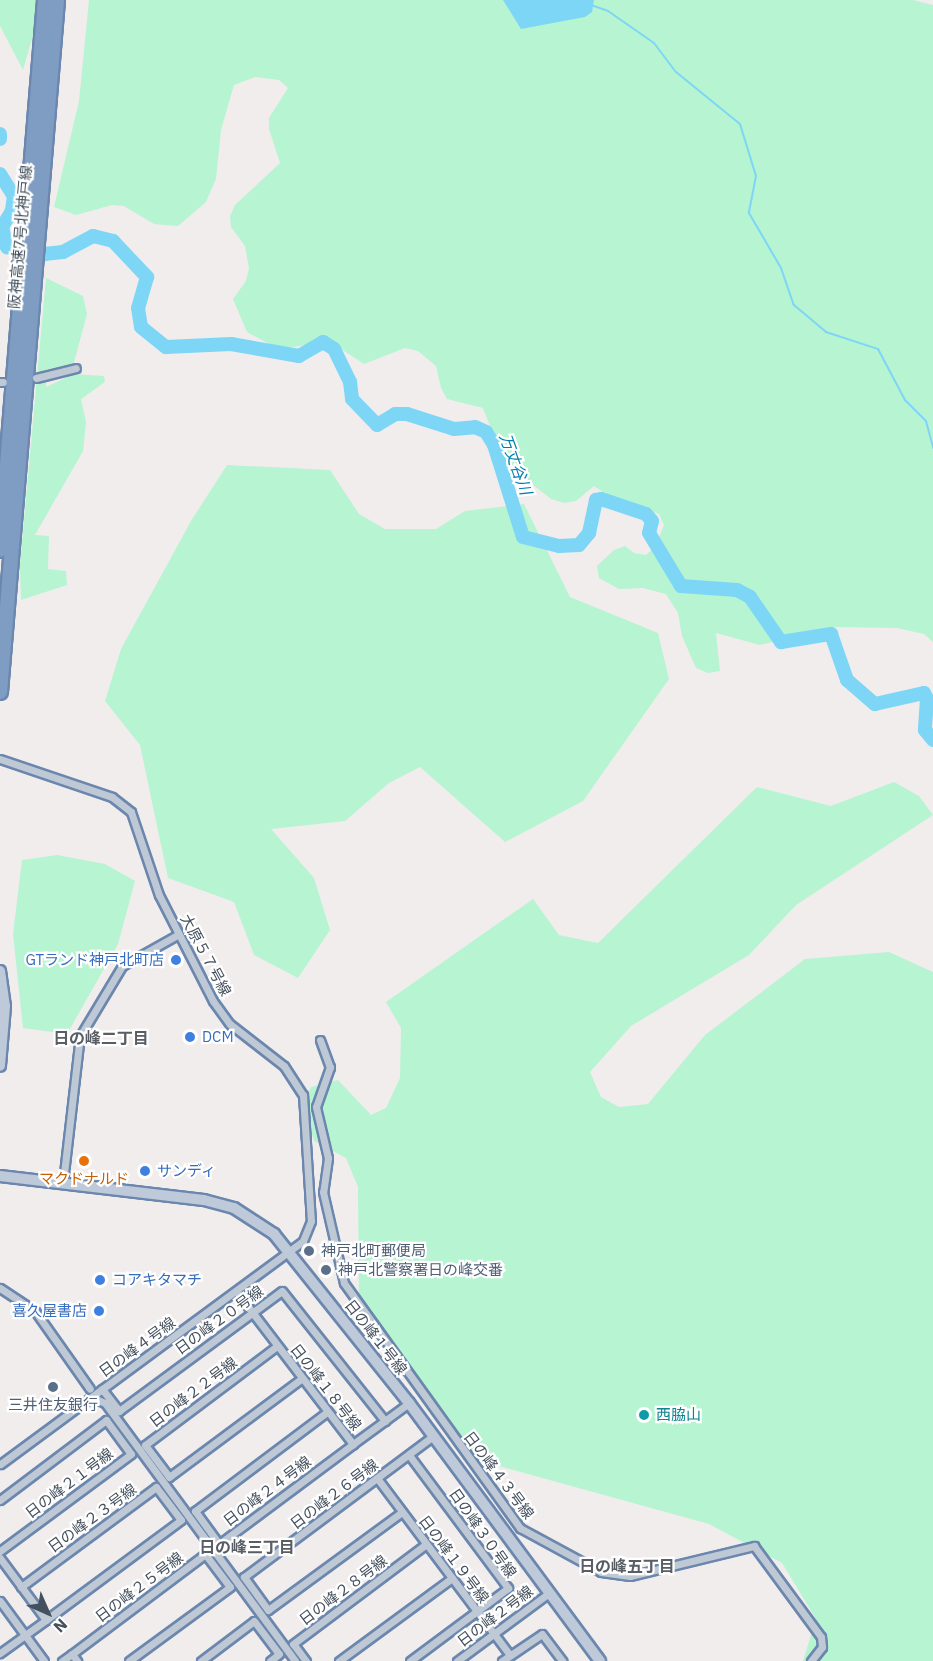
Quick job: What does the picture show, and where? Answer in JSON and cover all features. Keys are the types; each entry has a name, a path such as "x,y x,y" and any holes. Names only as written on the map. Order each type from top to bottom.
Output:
{"highway":[{"name":"阪神高速7号北神戸線","path":"45,0 48,38"},
{"name":"阪神高速7号北神戸線","path":"0,692 23,334 48,38 57,0"},
{"name":"阪神高速7号北神戸線","path":"0,550 23,334"}],"street":[{"path":"36,378 76,368"},
{"name":"大原５７号線","path":"0,759 112,797 131,812 159,895 213,1001 230,1024 296,1080 308,1112 306,1179 311,1221 303,1241 290,1251"},
{"path":"63,1182 80,1036 122,966 179,934"},
{"path":"0,971 5,1006 0,1066"},
{"path":"308,1132 321,1134 316,1107 330,1067 320,1040"},
{"name":"日の峰４３号線","path":"321,1134 328,1158 323,1192 326,1214 344,1283 350,1296 398,1356 520,1528 601,1572 630,1576 754,1546 821,1637 822,1647 811,1661"},
{"name":"日の峰１号線","path":"0,1176 204,1200 234,1208 274,1234 290,1251 409,1403 600,1661"},
{"name":"日の峰４号線","path":"0,1464 290,1251"},
{"path":"0,1288 35,1311 90,1389"},
{"name":"日の峰１８号線","path":"236,1291 301,1379 353,1444 409,1403"},
{"name":"日の峰２０号線","path":"102,1389 119,1411 282,1291 385,1421"},
{"name":"日の峰２２号線","path":"277,1346 145,1445 170,1477 301,1379"},
{"path":"98,1400 105,1403 295,1661"},
{"name":"日の峰２４号線","path":"327,1412 195,1511 219,1544 353,1444"},
{"name":"日の峰２１号線","path":"0,1500 106,1420 131,1454 0,1551"},
{"name":"日の峰２６号線","path":"402,1512 268,1610 244,1577 432,1437"},
{"name":"日の峰３０号線","path":"409,1455 508,1588 410,1661"},
{"name":"日の峰１９号線","path":"377,1478 510,1655"},
{"name":"日の峰２３号線","path":"21,1587 156,1487 181,1520 46,1620"},
{"name":"日の峰２８号線","path":"306,1661 293,1644 426,1544"},
{"name":"日の峰２５号線","path":"72,1654 205,1554 230,1587 129,1661"},
{"path":"0,1558 46,1620 2,1648"},
{"path":"339,1661 452,1578"},
{"name":"日の峰２号線","path":"458,1661 549,1593"},
{"path":"0,1601 44,1661"},
{"path":"201,1661 254,1621 279,1654 270,1661"},
{"path":"502,1661 542,1634 562,1661"},
{"path":"62,1661 72,1654 77,1661"}],"green space":[{"path":"0,0 36,0 35,28 23,70 0,26"},
{"path":"89,0 913,0 933,5 933,642 924,634 897,628 834,627 760,645 716,633 720,671 708,673 696,668 682,636 678,613 666,594 643,588 619,589 599,578 597,566 614,550 625,546 634,553 646,555 655,547 664,525 659,514 613,499 594,486 576,501 564,503 551,499 532,484 520,485 510,478 483,408 447,399 441,388 436,366 418,351 405,348 364,364 338,347 314,344 278,349 247,332 233,299 246,281 249,268 245,246 231,227 230,216 235,205 280,163 269,129 269,118 288,88 279,80 255,77 234,85 221,130 216,179 206,202 178,226 154,224 124,206 112,205 76,215 54,207 79,101"},
{"path":"46,278 83,296 87,314 73,366 47,369 46,387 74,374 104,376 105,382 81,399 86,422 83,451 35,535 49,536 48,569 66,571 67,585 21,600 20,565"},
{"path":"227,465 330,470 359,514 385,529 436,529 465,511 524,504 570,597 658,633 669,679 583,801 505,842 420,767 389,783 345,821 271,829 314,878 330,930 298,978 254,955 234,902 168,878 140,745 105,701 121,649 191,521"},
{"path":"894,782 919,796 933,815 796,905 749,955 631,1026 590,1072 601,1097 619,1107 648,1104 705,1035 805,959 889,952 933,972 933,1661 803,1661 816,1619 782,1563 709,1524 477,1460 359,1310 358,1187 346,1158 314,1141 304,1105 311,1087 338,1080 371,1115 386,1108 400,1078 401,1028 386,1002 533,899 559,935 598,943 757,787 831,806"},
{"path":"57,855 105,864 135,881 118,944 67,1034 23,1028 13,934 22,860"}],"water":[{"path":"503,0 594,0 592,12 585,17 521,29"}],"waterway":[{"path":"591,5 608,11 654,43 676,72 740,124 756,176 749,213 781,268 794,305 826,332 878,349 905,400 926,421 933,448"},
{"name":"万丈谷川","path":"0,134 0,139"},
{"name":"万丈谷川","path":"0,174 14,196 12,211 2,227 7,247 44,254 63,252 93,236 113,241 147,277 138,308 141,327 166,347 231,344 299,356 323,342 334,349 350,382 352,399 377,425 395,414 407,414 454,429 475,427 486,432 494,445 523,537 559,546 579,545 589,533 596,500 601,499 646,514 652,521 649,533 681,586 737,590 750,597 781,642 831,634 847,680 875,704 924,693 927,699 925,730 933,740"}],"place":[{"name":"GTランド神戸北町店","path":"176,960"},
{"name":"DCM","path":"190,1037"},
{"name":"マクドナルド","path":"84,1161"},
{"name":"サンディ","path":"145,1171"},
{"name":"神戸北町郵便局","path":"309,1251"},
{"name":"神戸北警察署日の峰交番","path":"326,1270"},
{"name":"コアキタマチ","path":"100,1280"},
{"name":"喜久屋書店","path":"99,1311"},
{"name":"三井住友銀行","path":"53,1387"},
{"name":"西脇山","path":"644,1415"}],"district":[{"name":"日の峰二丁目","path":"101,1038"},
{"name":"日の峰三丁目","path":"247,1547"},
{"name":"日の峰五丁目","path":"627,1566"}]}
